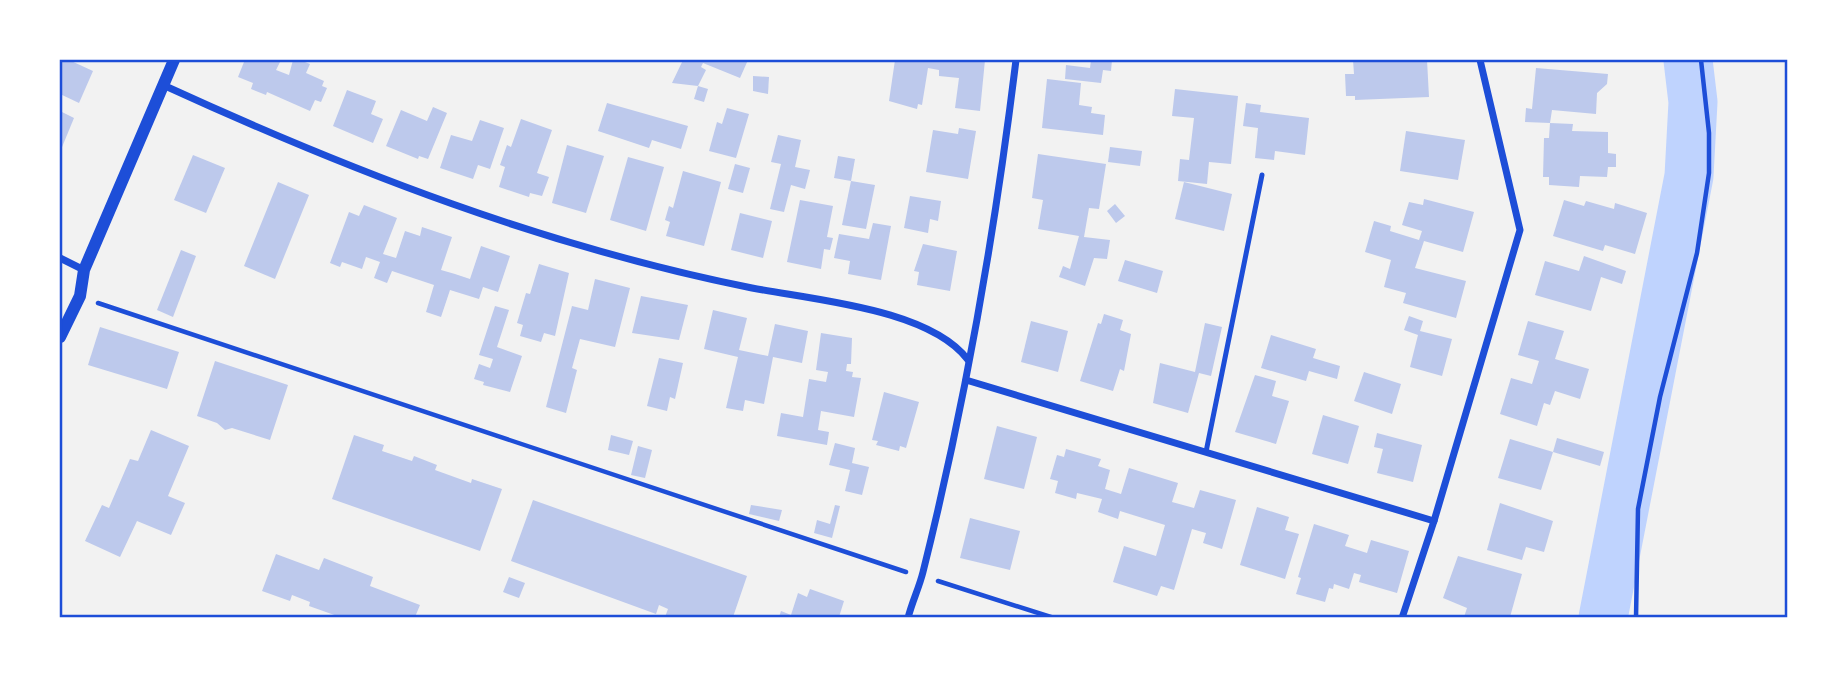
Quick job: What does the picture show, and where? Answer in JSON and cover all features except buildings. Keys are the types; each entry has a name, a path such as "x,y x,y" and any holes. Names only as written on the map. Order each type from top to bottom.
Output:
{"street":[{"path":"60,337 79,296 84,270 174,60"},
{"path":"908,618 922,576 966,380 1002,172 1016,60"},
{"path":"1402,618 1434,521 1520,230 1480,60"},
{"path":"163,85 285,141 479,214 664,267 902,318 950,339 968,360"},
{"path":"60,258 84,270"},
{"path":"966,380 1434,521"}],"lane":[{"path":"1206,452 1262,176"}],"path":[{"path":"1636,618 1638,509 1666,371 1697,253 1709,173 1709,134 1701,60"},
{"path":"79,296 867,561 1054,618"}],"waterway":[{"path":"1603,618 1689,176 1693,102 1688,60"}]}
